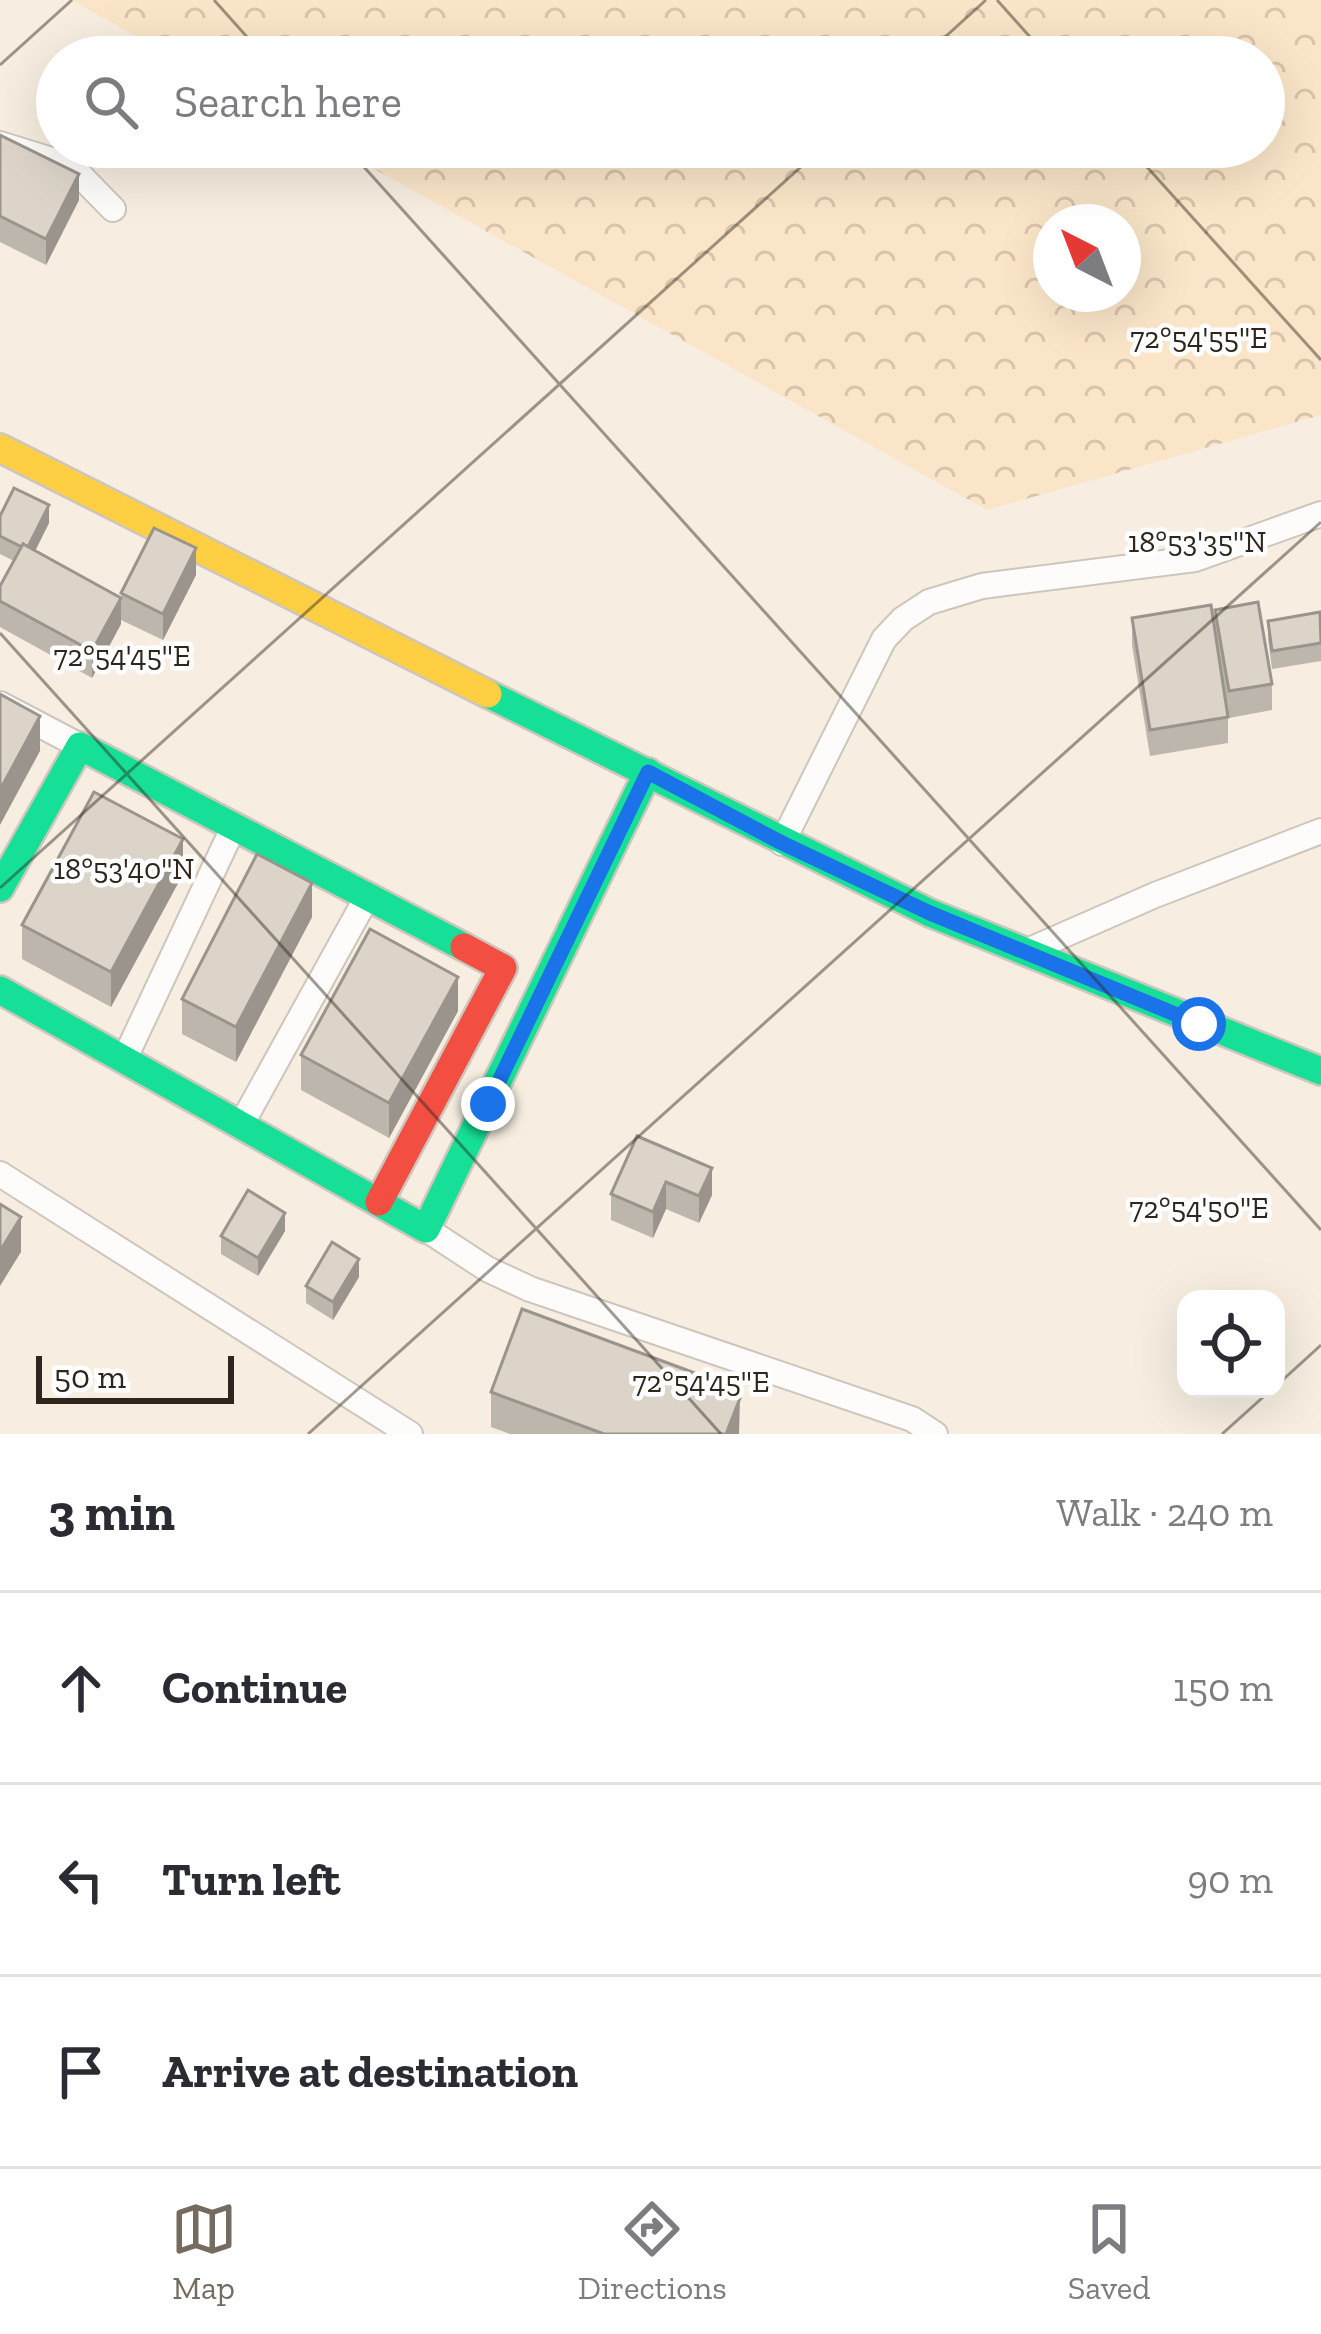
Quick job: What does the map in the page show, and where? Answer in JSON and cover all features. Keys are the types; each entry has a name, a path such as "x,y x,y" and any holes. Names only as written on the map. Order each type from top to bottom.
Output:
{"street":[{"path":"0,144 36,155"},
{"path":"73,168 113,208"},
{"path":"0,448 930,913 1321,1071"},
{"path":"782,843 884,639 929,602 982,586 1195,559 1321,514"},
{"path":"0,704 503,968 379,1202"},
{"path":"0,888 80,746"},
{"path":"426,1229 648,772"},
{"path":"124,1060 234,826"},
{"path":"1025,952 1321,831"},
{"path":"241,1126 367,897"},
{"path":"0,991 379,1202 487,1269 530,1289 912,1419 935,1434"},
{"path":"0,1174 410,1434"}],"green space":[{"path":"71,0 1321,0 1321,415 987,510 373,168 1285,168 1285,36 135,36"}],"building":[{"path":"0,135 36,153 36,168 67,168 79,174 46,239 0,216"},
{"path":"14,488 49,505 28,547 0,536 0,516"},
{"path":"154,528 196,548 163,614 121,593"},
{"path":"23,544 121,598 92,651 0,601 0,586"},
{"path":"1258,602 1272,684 1229,691 1215,610"},
{"path":"1211,605 1228,717 1150,730 1132,618"},
{"path":"1320,612 1321,643 1272,651 1268,621"},
{"path":"0,694 40,716 0,790"},
{"path":"94,792 183,839 111,972 22,925"},
{"path":"257,854 312,883 236,1027 182,999"},
{"path":"370,929 458,977 389,1103 301,1055"},
{"path":"637,1136 712,1168 699,1196 666,1182 653,1212 611,1194"},
{"path":"248,1190 285,1213 258,1258 221,1236"},
{"path":"0,1204 21,1217 0,1251"},
{"path":"332,1242 359,1259 333,1302 306,1286"},
{"path":"522,1309 711,1379 709,1386 740,1398 726,1434 604,1434 491,1392"}],"traffic: fast":[{"path":"488,694 930,913 1321,1071"},
{"path":"0,888 80,746 464,947"},
{"path":"0,990 426,1229 648,772"}],"traffic: slow":[{"path":"0,448 488,694"}],"traffic: jam":[{"path":"379,1202 503,968 464,947"}],"route":[{"path":"488,1104 648,772 930,913 1199,1024"}]}
